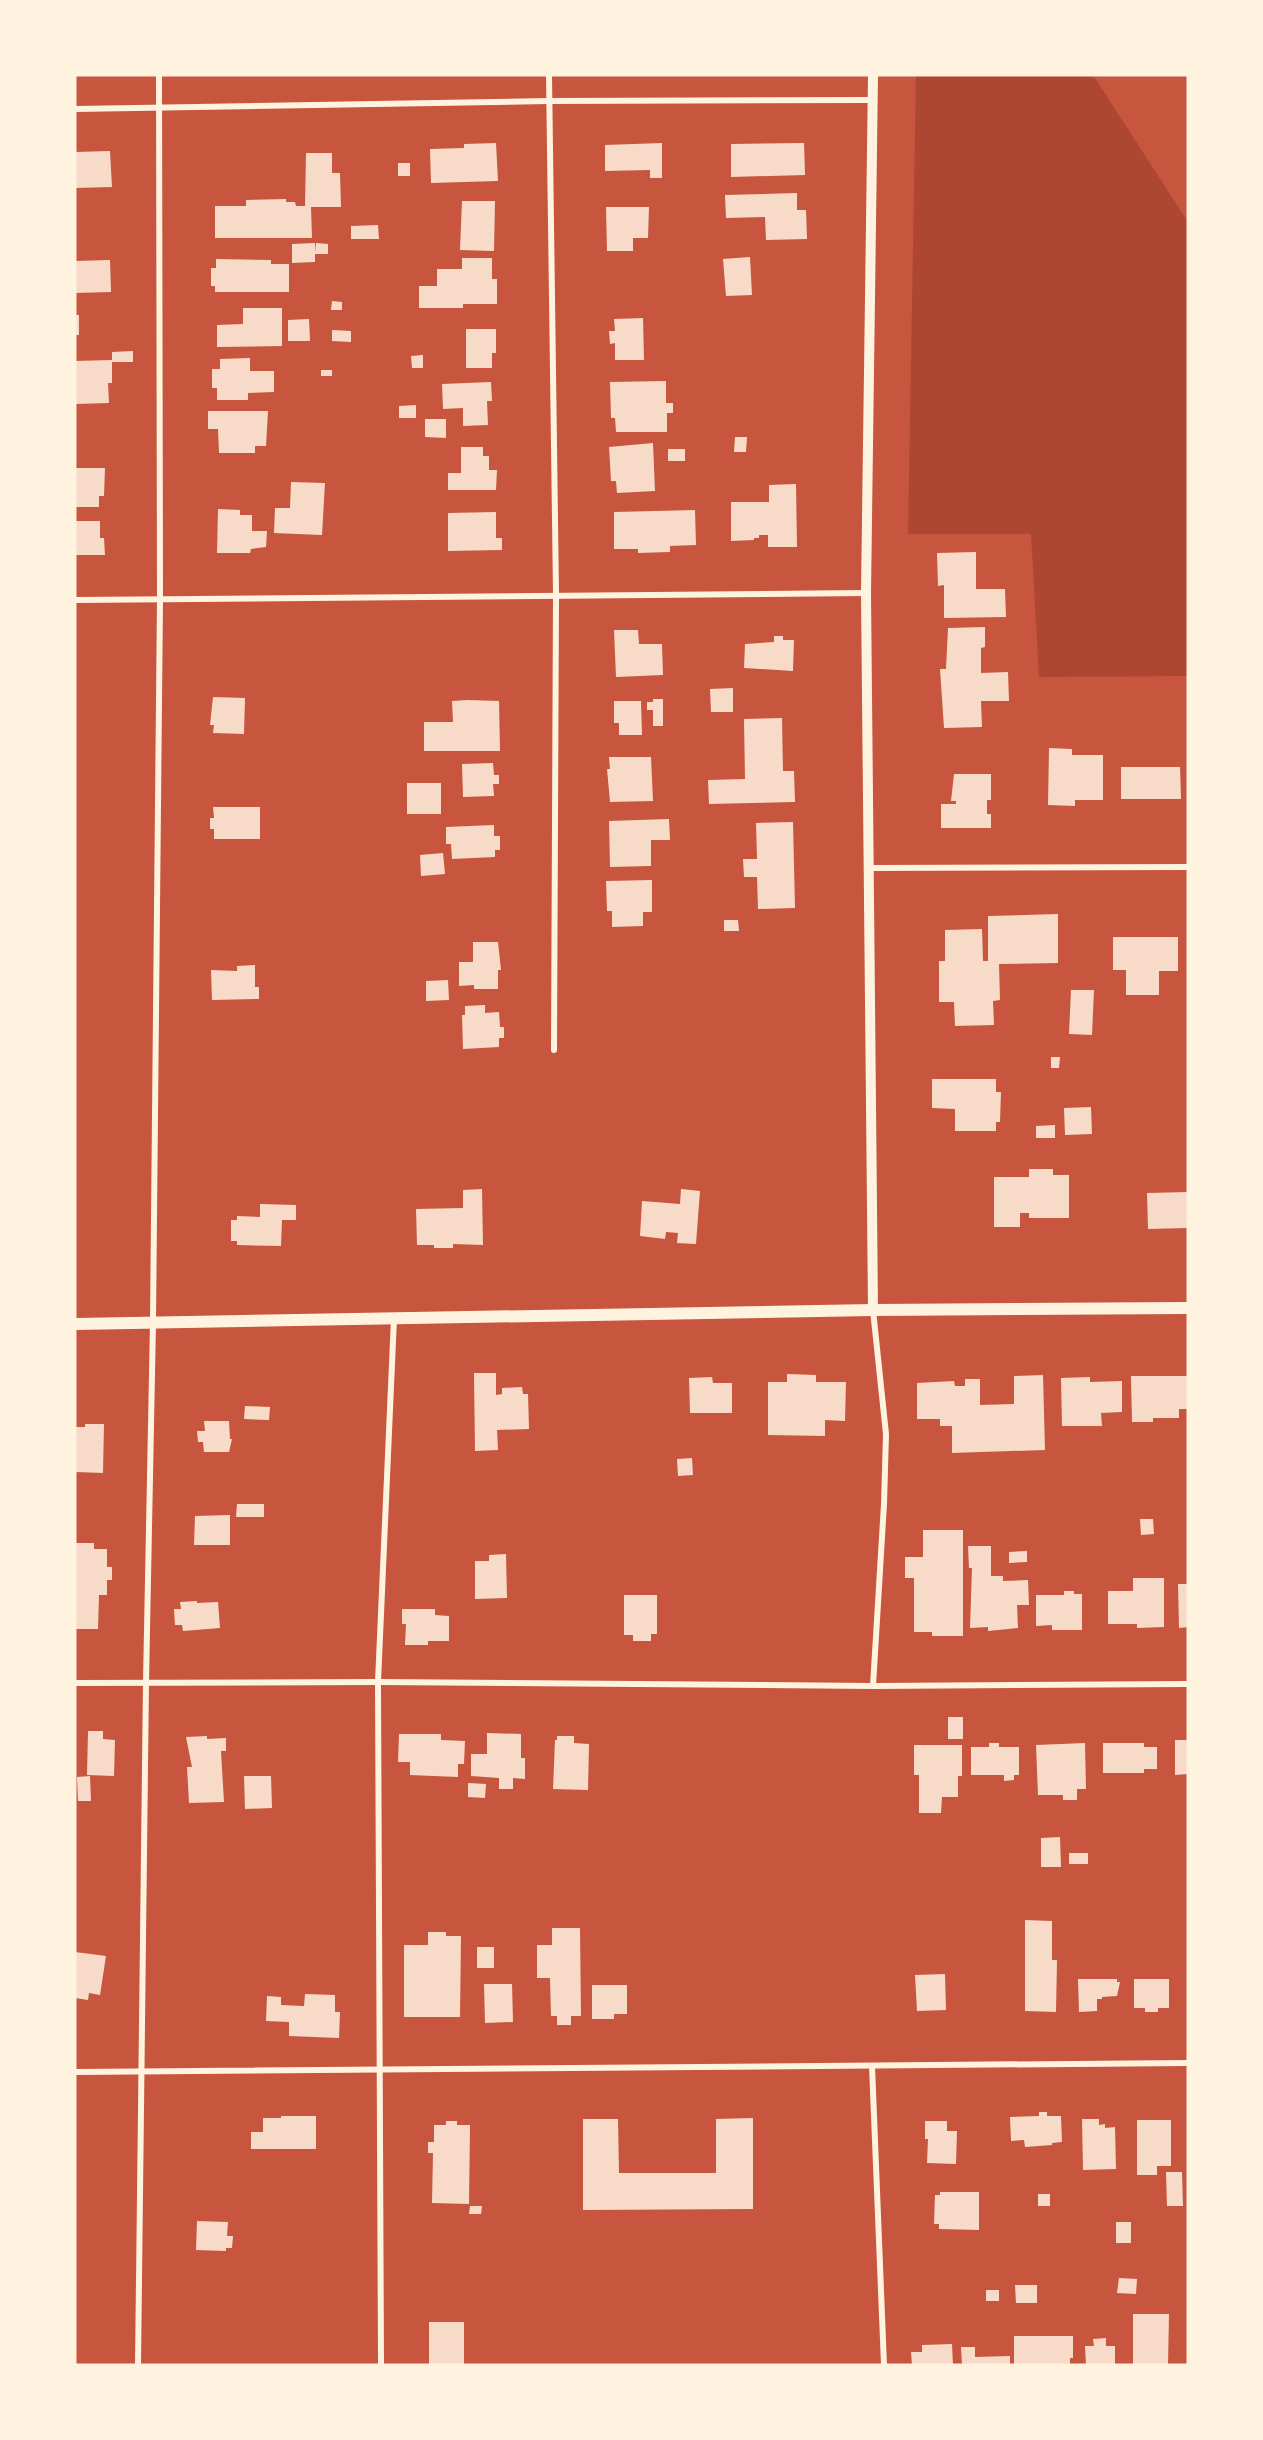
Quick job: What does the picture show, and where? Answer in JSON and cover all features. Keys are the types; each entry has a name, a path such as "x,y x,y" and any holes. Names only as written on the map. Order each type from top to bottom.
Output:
{"main road":[{"path":"75,1323 873,1310 1188,1308"}],"street":[{"path":"138,2365 146,1682 153,1322 160,598 159,75"},
{"path":"549,75 556,594 554,1050"},
{"path":"873,75 866,593 873,1310 886,1434 873,1686"},
{"path":"75,109 549,101 873,100"},
{"path":"75,600 866,593"},
{"path":"870,868 1188,867"},
{"path":"381,2365 378,1682 394,1318"},
{"path":"75,1683 378,1682 873,1686 1188,1684"},
{"path":"75,2072 1188,2063"},
{"path":"872,2066 884,2365"}],"shaded area":[{"path":"916,75 1093,75 1188,222 1188,676 1039,677 1031,534 908,534"}],"building":[{"path":"496,143 498,181 431,183 430,149 464,148 464,144"},
{"path":"662,143 662,178 650,178 650,170 605,171 605,145"},
{"path":"804,143 805,175 731,177 731,144"},
{"path":"110,151 112,187 75,188 75,152"},
{"path":"306,153 332,153 332,173 340,173 341,207 311,207 312,238 215,238 215,206 246,206 246,200 286,199 286,202 295,202 296,206 305,206"},
{"path":"398,163 410,163 410,176 398,176"},
{"path":"797,193 797,210 806,210 807,239 766,240 765,217 726,218 725,195"},
{"path":"462,201 495,201 494,251 460,250"},
{"path":"606,207 649,207 648,238 633,238 633,251 607,251"},
{"path":"378,225 379,239 351,239 351,226"},
{"path":"315,243 315,252 316,243 328,244 328,254 315,254 315,262 292,263 292,244"},
{"path":"750,257 752,295 726,296 723,259"},
{"path":"462,258 492,258 492,279 497,279 497,304 463,304 463,308 419,308 419,286 437,286 437,269 462,269"},
{"path":"216,259 271,260 271,264 289,264 289,292 215,292 215,286 211,286 211,268 216,268"},
{"path":"110,260 111,292 75,293 75,261"},
{"path":"332,301 342,302 342,310 331,310"},
{"path":"243,308 282,308 282,346 217,347 217,325 243,324"},
{"path":"75,315 79,315 79,335 75,335"},
{"path":"643,318 644,360 615,360 615,343 610,344 609,331 615,331 614,319"},
{"path":"309,319 310,341 288,341 288,320"},
{"path":"466,329 496,329 496,353 492,353 492,368 466,368"},
{"path":"332,330 351,331 351,342 332,341"},
{"path":"133,351 133,362 112,362 112,383 108,383 109,403 75,404 75,361 112,360 112,352"},
{"path":"423,355 423,368 412,368 411,356"},
{"path":"250,358 250,371 274,371 274,392 248,393 248,400 217,400 217,388 212,388 212,369 220,369 220,359"},
{"path":"321,370 332,370 332,376 321,376"},
{"path":"666,381 666,403 673,403 673,413 667,413 667,432 616,432 615,418 611,418 610,382"},
{"path":"491,382 492,401 487,401 488,425 463,426 463,408 443,409 442,384"},
{"path":"416,405 416,418 399,418 399,406"},
{"path":"208,411 268,411 266,446 255,446 255,453 219,453 218,429 208,429"},
{"path":"425,419 446,419 446,438 425,437"},
{"path":"735,437 747,437 746,452 734,452"},
{"path":"653,443 655,491 617,493 616,481 611,481 609,447"},
{"path":"461,447 483,447 483,456 489,456 489,470 497,470 496,490 448,490 448,473 461,473"},
{"path":"668,449 685,449 685,461 668,461"},
{"path":"75,468 105,468 104,496 99,496 99,507 75,507"},
{"path":"291,482 325,483 322,535 274,533 275,508 290,508"},
{"path":"796,484 797,547 768,547 768,535 759,535 759,538 754,538 754,540 731,541 731,502 769,502 769,485"},
{"path":"218,509 240,510 240,515 252,515 252,531 267,531 266,547 251,549 250,553 217,553"},
{"path":"695,510 696,545 670,546 670,552 638,553 638,549 614,549 614,512"},
{"path":"496,512 496,538 502,538 502,550 448,551 448,513"},
{"path":"75,521 100,521 100,538 104,538 105,555 75,555"},
{"path":"976,552 976,589 1005,589 1006,617 944,618 944,585 938,586 937,553"},
{"path":"985,627 985,647 981,648 981,673 1008,672 1009,701 981,701 982,727 944,728 940,669 946,669 948,628"},
{"path":"614,630 638,630 639,644 662,644 663,675 616,677"},
{"path":"774,636 783,636 783,640 794,640 793,671 744,668 745,644 774,642"},
{"path":"733,688 733,712 711,712 710,689"},
{"path":"213,697 245,698 244,734 213,733 214,725 210,725"},
{"path":"653,699 663,699 663,726 653,726 653,710 647,710 647,702 653,702"},
{"path":"452,701 499,701 500,751 424,751 424,722 453,722"},
{"path":"614,701 641,701 642,735 619,735 619,723 614,723"},
{"path":"782,718 783,771 794,771 795,802 709,804 708,780 745,779 744,719"},
{"path":"1049,748 1072,749 1072,755 1103,755 1103,800 1075,800 1075,806 1048,805"},
{"path":"609,757 651,757 653,801 610,802 607,769 610,769"},
{"path":"493,763 494,775 499,775 499,784 493,784 494,796 463,797 462,764"},
{"path":"1121,767 1180,767 1181,799 1121,799"},
{"path":"954,774 991,774 991,800 987,800 987,814 991,814 991,828 941,828 941,804 956,804 956,801 951,801"},
{"path":"407,783 441,783 441,814 407,814"},
{"path":"213,807 260,807 260,839 214,839 214,829 210,829 210,818 214,818"},
{"path":"669,819 670,840 651,840 651,866 610,867 609,821"},
{"path":"793,822 795,908 758,909 757,877 744,877 743,859 757,859 756,823"},
{"path":"494,825 494,836 500,836 500,850 495,850 495,857 452,859 451,844 446,844 446,827"},
{"path":"443,853 445,874 421,876 420,855"},
{"path":"652,880 652,912 643,912 643,926 612,927 612,911 607,911 606,881"},
{"path":"1058,914 1058,963 999,964 1000,1000 993,1001 994,1025 955,1026 954,1002 939,1002 939,961 945,961 945,930 982,929 983,961 988,961 988,916"},
{"path":"724,920 738,920 739,931 724,931"},
{"path":"1113,937 1178,937 1178,971 1159,971 1159,995 1126,995 1126,970 1113,970"},
{"path":"473,942 498,942 501,970 498,970 498,989 474,989 474,985 459,986 459,962 473,962"},
{"path":"255,965 255,987 259,987 259,999 212,1000 211,970 237,971 237,966"},
{"path":"448,980 449,1000 426,1001 426,981"},
{"path":"1071,990 1094,990 1092,1035 1069,1034"},
{"path":"485,1005 485,1013 499,1012 500,1027 504,1027 504,1038 499,1038 499,1047 463,1049 462,1015 465,1015 465,1006"},
{"path":"1051,1057 1060,1057 1059,1068 1051,1068"},
{"path":"932,1079 996,1079 996,1092 1001,1092 1000,1122 996,1122 996,1131 955,1131 955,1109 932,1108"},
{"path":"1091,1107 1092,1134 1065,1135 1064,1108"},
{"path":"1055,1125 1055,1138 1036,1138 1036,1126"},
{"path":"1029,1169 1053,1169 1053,1175 1069,1175 1069,1218 1029,1218 1029,1213 1020,1213 1020,1227 994,1227 994,1177 1029,1177"},
{"path":"482,1189 483,1245 453,1244 453,1248 434,1248 434,1245 417,1245 416,1209 463,1208 463,1190"},
{"path":"681,1189 700,1191 696,1244 677,1243 678,1233 666,1232 665,1239 640,1236 642,1201 680,1204"},
{"path":"1188,1192 1188,1228 1148,1229 1147,1193"},
{"path":"260,1204 296,1205 296,1220 282,1220 281,1246 237,1245 237,1241 231,1241 231,1220 237,1220 237,1216 260,1217"},
{"path":"474,1373 496,1373 496,1395 502,1394 502,1388 522,1387 523,1394 528,1394 529,1429 497,1430 498,1450 475,1451"},
{"path":"787,1374 816,1375 816,1382 846,1382 845,1421 825,1420 825,1436 768,1435 768,1382 787,1382"},
{"path":"1043,1375 1045,1450 952,1453 952,1426 940,1426 940,1419 917,1419 917,1383 954,1381 955,1386 965,1386 965,1379 980,1379 980,1405 1014,1404 1014,1376"},
{"path":"1131,1376 1188,1376 1188,1409 1179,1409 1179,1418 1153,1418 1153,1422 1132,1422"},
{"path":"712,1377 713,1383 732,1383 732,1413 690,1413 689,1378"},
{"path":"1090,1377 1090,1382 1122,1381 1122,1412 1101,1413 1102,1426 1062,1426 1061,1378"},
{"path":"245,1406 270,1407 269,1420 244,1419"},
{"path":"204,1421 229,1421 230,1439 232,1439 229,1452 204,1452 203,1442 198,1442 197,1431 205,1431"},
{"path":"85,1424 104,1424 103,1473 75,1472 75,1427 85,1427"},
{"path":"692,1458 693,1475 678,1476 677,1459"},
{"path":"237,1504 264,1504 264,1517 236,1517"},
{"path":"230,1515 230,1545 194,1545 195,1516"},
{"path":"1140,1519 1153,1519 1154,1534 1141,1535"},
{"path":"923,1530 963,1530 963,1636 932,1636 932,1632 914,1632 914,1578 905,1578 905,1557 923,1557"},
{"path":"75,1543 94,1543 94,1549 107,1549 107,1567 112,1567 112,1580 107,1580 107,1595 99,1595 98,1629 75,1629"},
{"path":"968,1546 991,1546 991,1576 1003,1576 1003,1581 1028,1580 1029,1605 1017,1605 1018,1628 988,1631 988,1627 970,1628 972,1568 969,1568"},
{"path":"1027,1551 1027,1562 1009,1563 1009,1552"},
{"path":"506,1554 507,1598 475,1599 475,1561 489,1561 489,1555"},
{"path":"1133,1578 1164,1578 1164,1627 1137,1628 1137,1624 1108,1624 1108,1591 1133,1591"},
{"path":"1178,1584 1188,1584 1188,1627 1179,1628"},
{"path":"1064,1591 1082,1594 1082,1630 1052,1630 1052,1625 1036,1626 1036,1595 1064,1595"},
{"path":"624,1595 657,1595 657,1634 651,1634 651,1641 633,1641 633,1635 624,1635"},
{"path":"197,1601 197,1603 218,1602 220,1628 183,1631 182,1625 175,1625 174,1609 181,1609 180,1602"},
{"path":"402,1609 435,1609 435,1615 449,1616 449,1641 428,1641 428,1645 405,1645 406,1624 402,1624"},
{"path":"948,1717 963,1717 963,1739 948,1739"},
{"path":"88,1731 103,1731 103,1739 115,1740 114,1776 87,1775"},
{"path":"487,1733 521,1734 521,1758 525,1758 525,1779 513,1778 513,1789 499,1789 499,1778 471,1776 471,1754 487,1754"},
{"path":"399,1734 441,1734 441,1740 465,1741 464,1764 458,1764 458,1777 410,1775 410,1762 398,1762"},
{"path":"207,1736 207,1739 226,1738 226,1751 221,1751 224,1802 189,1803 187,1767 192,1767 186,1737"},
{"path":"557,1736 574,1736 574,1743 589,1744 588,1790 553,1789"},
{"path":"1175,1740 1188,1740 1188,1774 1175,1775"},
{"path":"989,1743 999,1743 999,1747 1019,1747 1019,1775 1014,1775 1014,1780 1004,1781 1004,1775 971,1775 971,1747 989,1747"},
{"path":"1085,1743 1086,1789 1077,1789 1077,1800 1063,1800 1063,1795 1038,1795 1036,1745"},
{"path":"1103,1743 1144,1743 1144,1747 1157,1747 1157,1769 1144,1769 1144,1773 1103,1773"},
{"path":"914,1745 962,1745 962,1776 958,1776 958,1797 942,1797 941,1813 919,1813 919,1775 914,1775"},
{"path":"90,1776 91,1801 78,1801 77,1777"},
{"path":"244,1776 271,1776 272,1808 245,1809"},
{"path":"468,1783 486,1784 485,1798 468,1797"},
{"path":"1060,1837 1061,1867 1041,1867 1041,1838"},
{"path":"1069,1853 1088,1853 1088,1864 1069,1864"},
{"path":"1025,1920 1052,1921 1052,1960 1057,1960 1056,2012 1025,2011"},
{"path":"552,1928 580,1928 581,2016 571,2016 571,2025 557,2025 557,2016 551,2016 550,1978 537,1978 537,1945 552,1945"},
{"path":"428,1932 446,1932 446,1936 461,1936 460,2017 404,2017 404,1945 428,1945"},
{"path":"477,1947 494,1947 494,1968 477,1968"},
{"path":"75,1952 106,1956 100,1995 89,1993 88,2000 75,1998"},
{"path":"945,1974 946,2010 917,2011 915,1975"},
{"path":"1078,1979 1117,1979 1117,1982 1120,1982 1117,1996 1097,1999 1097,2011 1079,2012"},
{"path":"1134,1979 1169,1979 1169,2008 1158,2008 1158,2012 1145,2012 1145,2008 1134,2008"},
{"path":"484,1984 512,1984 513,2022 485,2023"},
{"path":"592,1985 627,1985 627,2014 614,2014 614,2019 592,2019"},
{"path":"305,1994 335,1995 335,2012 340,2012 339,2038 289,2036 289,2022 266,2021 267,1996 281,1997 281,2005 304,2006"},
{"path":"1039,2112 1047,2112 1047,2116 1061,2116 1062,2142 1025,2147 1024,2140 1011,2141 1010,2117 1039,2116"},
{"path":"281,2116 316,2116 316,2149 251,2149 251,2132 263,2132 263,2118 281,2118"},
{"path":"753,2118 753,2209 583,2210 583,2119 618,2119 619,2173 716,2173 716,2119"},
{"path":"1082,2119 1099,2119 1099,2125 1105,2124 1105,2128 1115,2127 1116,2169 1083,2170"},
{"path":"1137,2120 1171,2120 1171,2166 1157,2166 1157,2175 1137,2175"},
{"path":"446,2121 457,2121 457,2125 470,2125 469,2204 432,2203 433,2153 428,2153 428,2142 434,2142 434,2125 446,2125"},
{"path":"925,2121 947,2121 947,2131 957,2131 956,2164 927,2163 928,2139 925,2139"},
{"path":"1166,2172 1182,2172 1183,2206 1167,2206"},
{"path":"940,2192 979,2192 979,2230 939,2229 939,2224 934,2224 935,2195 940,2195"},
{"path":"1038,2194 1050,2194 1050,2206 1038,2206"},
{"path":"470,2206 482,2206 481,2214 469,2214"},
{"path":"197,2221 228,2222 227,2236 233,2236 232,2248 226,2248 226,2251 196,2250"},
{"path":"1116,2222 1131,2222 1131,2243 1116,2243"},
{"path":"1119,2278 1137,2279 1136,2294 1117,2293"},
{"path":"1015,2285 1037,2285 1037,2303 1016,2303"},
{"path":"986,2290 999,2290 999,2301 986,2301"},
{"path":"1133,2314 1169,2314 1168,2365 1133,2365"},
{"path":"429,2322 464,2322 464,2365 429,2365"},
{"path":"1014,2336 1073,2336 1073,2358 1070,2358 1070,2365 1014,2365"},
{"path":"1106,2338 1106,2346 1115,2346 1115,2365 1086,2365 1085,2346 1094,2346 1093,2339"},
{"path":"952,2344 953,2365 912,2365 911,2352 922,2352 922,2345"},
{"path":"961,2347 975,2347 975,2357 1010,2356 1010,2365 962,2365"}]}
